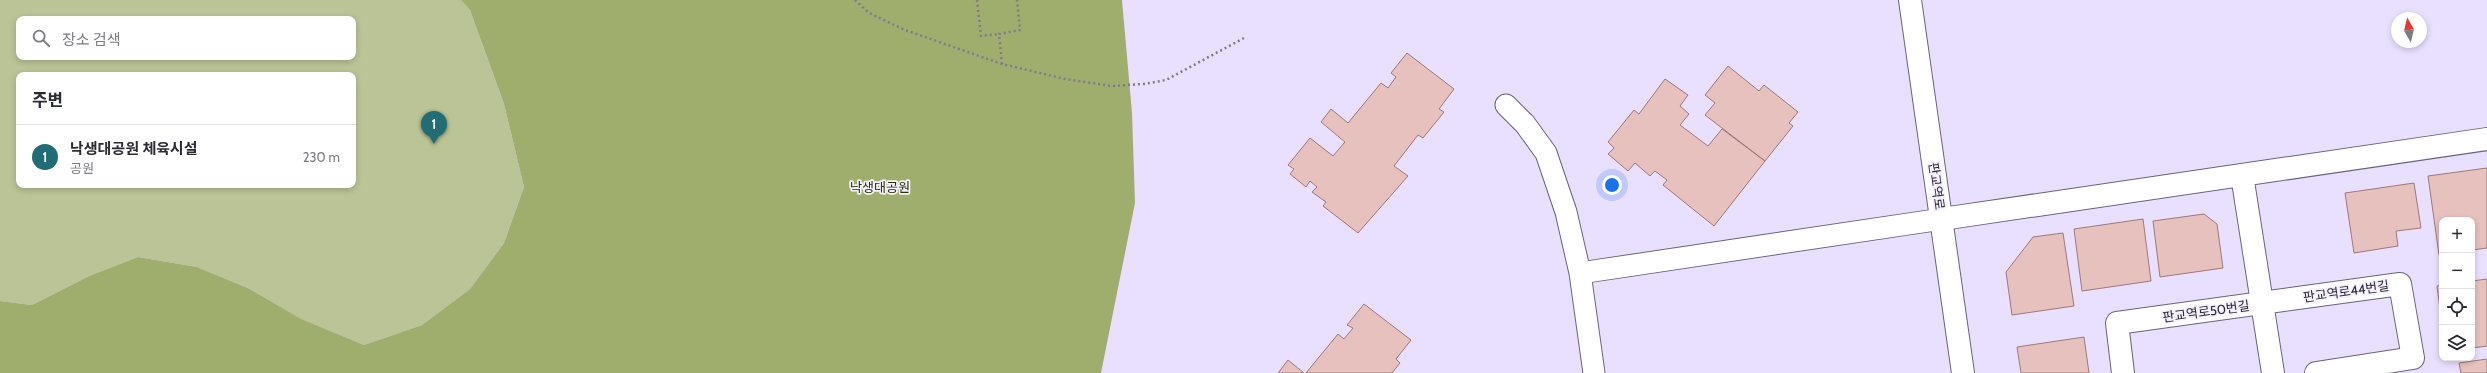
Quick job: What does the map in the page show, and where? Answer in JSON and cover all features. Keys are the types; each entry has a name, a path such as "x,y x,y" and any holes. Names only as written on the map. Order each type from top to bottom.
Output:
{"street":[{"name":"판교역로","path":"1910,0 1963,373"},
{"path":"1942,219 2487,139"},
{"name":"판교역로50번길","path":"2123,373 2117,323 2263,303 2242,175"},
{"name":"판교역로44번길","path":"2263,303 2400,284 2413,358 2316,373"},
{"path":"2263,303 2273,373"}],"lane":[{"path":"1506,105 1525,124 1546,153 1566,212 1580,274 1594,373"},
{"path":"1580,274 1942,219"}],"path":[{"path":"855,0 869,13 905,30 1002,64 1064,79 1103,85 1144,84 1166,80 1244,38"},
{"path":"977,0 981,36 1020,30 1017,0"},
{"path":"999,34 1002,64"}],"green space":[{"path":"0,0 461,0 470,10 504,104 524,187 504,243 470,289 422,325 364,345 300,319 248,288 197,267 138,257 89,276 32,305 0,301"},
{"name":"낙생대공원","path":"461,0 1122,0 1132,113 1135,203 1101,373 0,373 0,301 32,305 89,276 138,257 197,267 248,288 301,319 364,345 422,325 470,289 504,243 524,187 504,104 470,10"}],"building":[{"path":"1407,53 1454,89 1439,109 1444,112 1423,138 1418,135 1394,166 1408,176 1358,233 1323,206 1326,202 1312,192 1317,187 1310,181 1306,187 1290,174 1294,169 1288,165 1310,138 1333,156 1345,142 1321,122 1331,109 1348,123 1381,83 1388,88 1396,77 1391,73"},
{"path":"1728,66 1759,91 1764,85 1798,112 1789,123 1793,126 1765,161 1705,115 1715,103 1705,95"},
{"path":"1665,79 1688,95 1680,106 1689,114 1680,125 1708,146 1722,129 1765,161 1714,226 1663,185 1667,180 1655,171 1650,176 1635,163 1628,171 1608,154 1614,148 1608,142 1634,110 1639,114"},
{"path":"2487,168 2487,248 2475,250 2475,217 2439,217 2439,255 2428,176"},
{"path":"2414,183 2421,228 2396,231 2398,246 2354,253 2345,193"},
{"path":"2204,214 2217,224 2223,268 2160,277 2153,221"},
{"path":"2143,219 2151,281 2082,291 2074,229"},
{"path":"2063,233 2074,306 2012,315 2006,272 2033,237"},
{"path":"2487,279 2487,346 2475,348 2475,289 2475,281"},
{"path":"2437,286 2439,286 2439,302"},
{"path":"1364,304 1411,340 1396,359 1400,363 1392,373 1306,373 1338,334 1344,339 1353,328 1347,325"},
{"path":"2084,337 2089,373 2021,373 2017,347"},
{"path":"2487,359 2487,373 2461,373 2459,363"},
{"path":"1288,360 1304,373 1278,373"}],"place":[{"name":"낙생대공원 체육시설","path":"434,144"}]}
